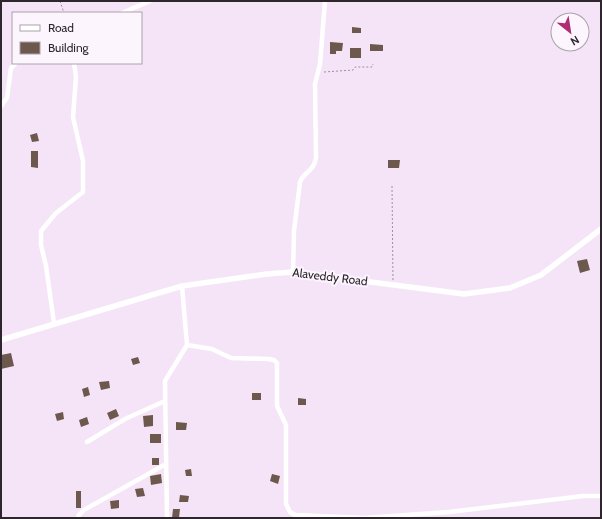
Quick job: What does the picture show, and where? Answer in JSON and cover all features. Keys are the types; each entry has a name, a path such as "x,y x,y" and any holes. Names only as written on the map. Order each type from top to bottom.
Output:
{"street":[{"path":"124,12 150,1"},
{"path":"293,272 294,231 300,182 302,177 315,166 316,158 315,84 320,64 325,1"},
{"path":"1,106 7,98 11,68 15,64"},
{"path":"54,323 46,266 41,245 41,231 56,213 83,192 83,161 72,117 76,77 74,64"},
{"name":"Alaveddy Road","path":"1,340 182,286 267,274 293,272 464,294 510,288 540,275 601,229"},
{"path":"167,518 165,381 187,345 182,286"},
{"path":"187,345 212,349 231,358 268,359 274,360 277,363 277,406 286,425 286,504 290,512 295,515 364,518 449,512 583,496 601,496"},
{"path":"87,442 125,419 165,401"},
{"path":"78,518 84,510 166,464"}],"path":[{"path":"60,1 64,12"},
{"path":"318,73 353,70 356,67 372,67 373,64"},
{"path":"392,186 394,285"}],"building":[{"path":"352,27 361,28 361,33 352,33"},
{"path":"330,42 343,43 342,51 336,51 336,54 330,54"},
{"path":"370,44 383,45 383,51 370,51"},
{"path":"350,48 361,48 361,58 350,58"},
{"path":"37,133 39,141 32,142 30,135"},
{"path":"31,151 38,151 38,168 31,167"},
{"path":"388,160 400,160 399,168 388,168"},
{"path":"587,259 590,270 580,273 577,261"},
{"path":"11,353 14,366 1,369 1,355"},
{"path":"138,357 140,363 133,365 131,359"},
{"path":"109,381 110,388 101,390 99,382"},
{"path":"88,387 90,395 84,397 82,389"},
{"path":"252,393 261,393 261,400 252,400"},
{"path":"298,398 306,399 306,405 298,405"},
{"path":"116,409 119,416 110,420 107,413"},
{"path":"63,412 64,419 57,421 55,414"},
{"path":"153,415 153,426 144,427 143,416"},
{"path":"87,417 89,424 81,427 79,420"},
{"path":"176,422 187,423 186,430 176,430"},
{"path":"150,434 161,434 161,443 150,443"},
{"path":"152,458 159,458 159,465 152,465"},
{"path":"191,469 192,476 186,476 185,470"},
{"path":"161,474 162,483 151,485 150,476"},
{"path":"272,474 280,476 278,484 270,481"},
{"path":"143,488 145,496 137,497 135,489"},
{"path":"76,491 81,491 81,508 76,508"},
{"path":"180,495 189,496 188,502 179,502"},
{"path":"119,500 119,508 111,509 110,501"},
{"path":"173,509 180,509 179,518 172,518"}]}
